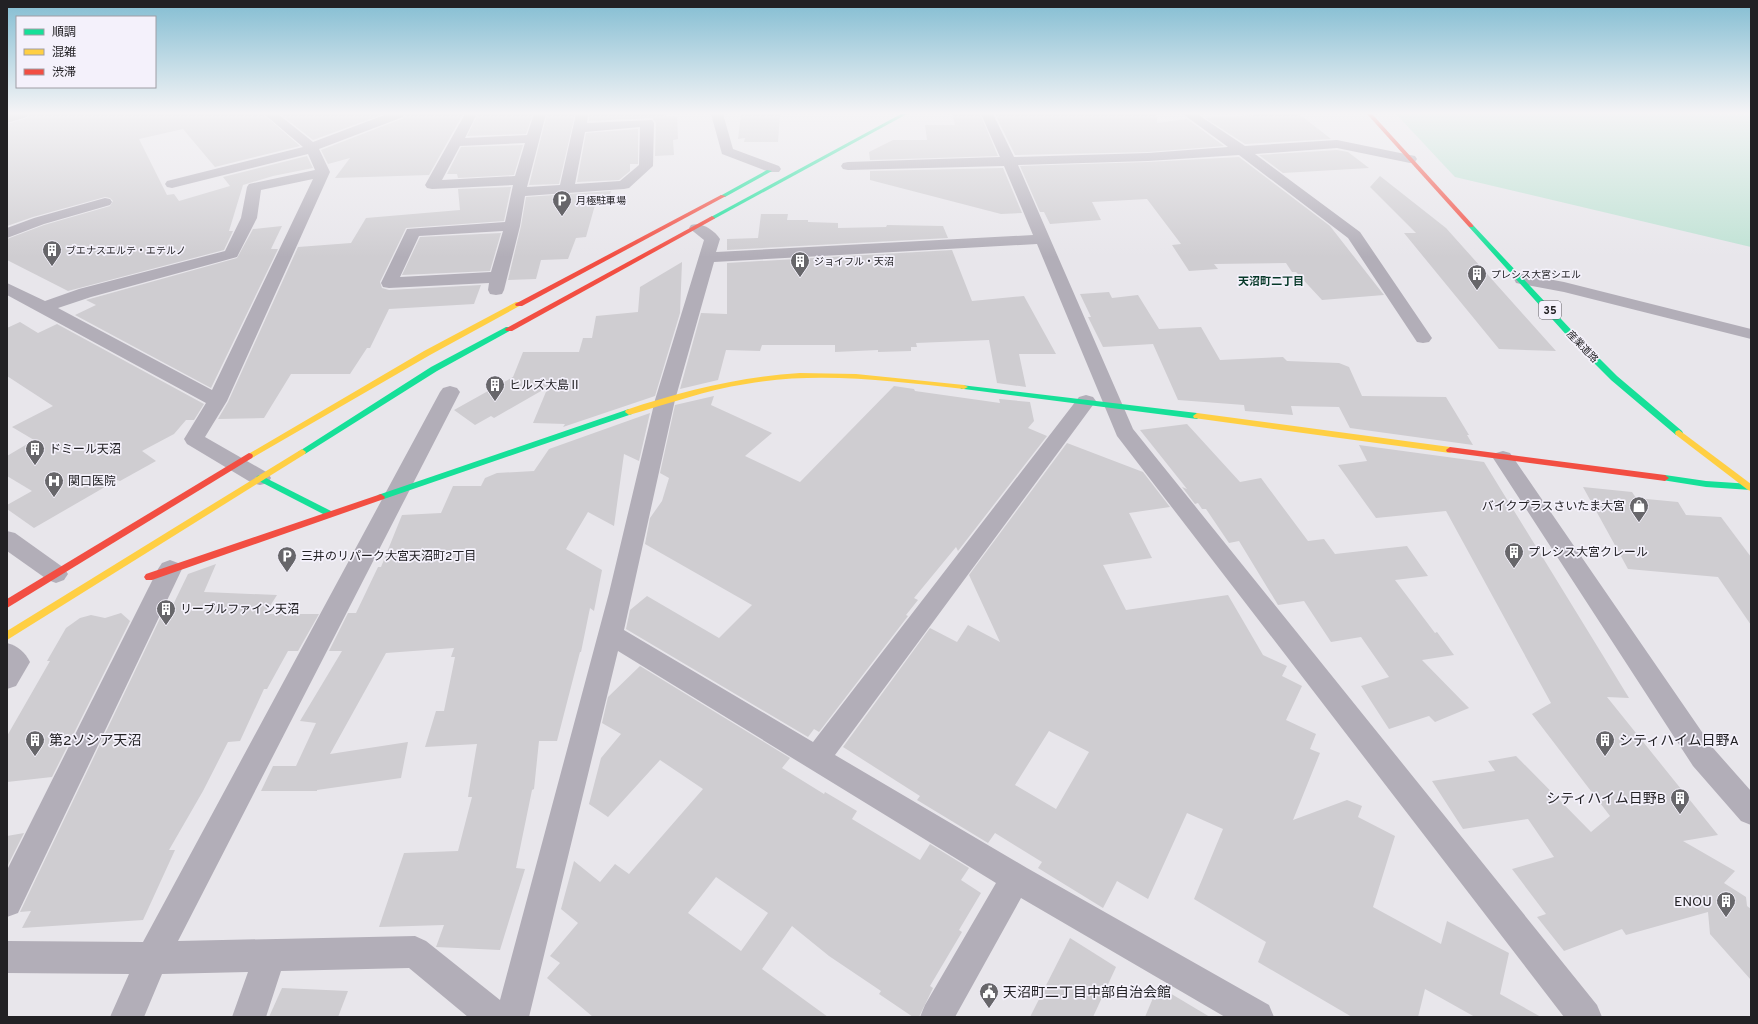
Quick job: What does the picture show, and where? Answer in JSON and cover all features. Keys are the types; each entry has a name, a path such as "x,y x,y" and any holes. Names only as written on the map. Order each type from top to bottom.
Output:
{"street":[{"path":"172,184 258,162"},
{"path":"318,162 323,172 217,401 194,438 260,478 330,514"},
{"path":"444,162 432,185 568,188 624,185 646,166 646,162"},
{"path":"512,226 413,232 389,283 497,284 512,226 526,162"},
{"path":"568,188 573,162"},
{"path":"762,162 778,167"},
{"path":"7,636 434,369 817,162"},
{"path":"848,166 1038,162"},
{"path":"1257,162 1354,235 1422,338"},
{"name":"産業道路","path":"1413,162 1522,279 1574,338 1614,378 1692,444 1750,487"},
{"path":"1010,163 1124,431 1585,1017"},
{"path":"7,604 237,463 427,353 778,167"},
{"path":"43,308 85,292 231,254 249,218 254,187 323,172"},
{"path":"7,233 39,221 104,202"},
{"path":"512,1017 610,634 665,400 708,257 712,239 697,228"},
{"path":"708,257 1043,239"},
{"path":"1522,279 1564,287 1751,334"},
{"path":"11,293 43,308 217,401"},
{"path":"7,902 159,573 665,400 748,381 794,377 836,376 926,381 1113,404 1503,458 1706,484 1750,487"},
{"path":"127,1017 152,958 450,392"},
{"path":"816,759 1086,401"},
{"path":"1503,458 1703,757 1751,812"},
{"path":"7,539 56,574"},
{"path":"610,634 1016,878 1257,1017"},
{"path":"7,653 17,662 7,678"},
{"path":"937,1017 1016,878"},
{"path":"7,957 152,958 270,954 415,952 494,1017"},
{"path":"249,1017 270,954"}],"green space":[{"path":"1441,162 1751,162 1751,247 1455,177"}],"building":[{"path":"7,162 150,162 167,195 174,194 179,201 230,186 223,177 284,162 310,162 313,168 273,176 243,185 229,231 233,231 224,250 68,291 7,260 7,239 44,225 110,206 113,201 110,198 105,197 33,217 7,226"},
{"path":"211,162 236,162 215,167"},
{"path":"327,162 336,162 328,164"},
{"path":"347,162 436,162 429,175 335,178"},
{"path":"453,162 518,162 514,175 458,178 457,174 447,174"},
{"path":"535,162 564,162 559,184 529,185"},
{"path":"581,162 638,162 638,164 630,164 630,171 619,180 577,182"},
{"path":"1148,162 1245,162 1330,226 1384,295 1322,300 1296,272 1292,272 1286,263 1214,264 1218,269 1189,271 1172,245 1181,244 1147,199 1092,202 1101,220 1050,224 1044,212 1040,212 1020,166"},
{"path":"1268,162 1361,162 1369,168 1283,173"},
{"path":"1003,168 1022,213 1001,214 870,180 870,171"},
{"name":"プレシス大宮シエル","path":"1380,176 1446,228 1556,351 1499,349 1404,233 1416,233 1370,187"},
{"path":"511,187 504,221 406,228 380,282 382,288 389,290 481,285 474,304 389,309 370,348 367,348 350,374 291,374 264,418 218,419 228,402 298,247 351,243 366,218 460,210 458,189"},
{"path":"611,191 608,204 595,205 586,237 576,238 568,259 541,260 536,279 508,280 521,226 526,197"},
{"path":"761,214 788,214 787,220 808,220 808,222 838,223 838,228 886,227 887,225 943,226 948,238 727,250 727,239 758,238"},
{"path":"282,226 271,249 278,249 211,388 75,315 96,305 86,300 237,258 253,229"},
{"path":"501,233 490,271 402,275 420,237"},
{"path":"952,250 972,301 1024,296 1056,354 1019,354 1026,387 997,383 989,340 916,343 917,347 911,347 911,351 878,352 878,350 835,352 835,345 762,345 760,351 726,350 718,380 680,389 701,313 727,314 727,263"},
{"path":"682,262 680,313 655,396 563,427 565,424 533,423 548,387 494,418 491,416 475,425 454,410 513,377 523,352 579,352 583,338 592,338 596,316 638,312 640,287"},
{"path":"1109,292 1112,298 1138,295 1159,329 1201,327 1220,360 1283,357 1287,361 1339,363 1349,367 1362,396 1446,397 1469,435 1467,435 1473,445 1350,428 1339,407 1291,406 1293,415 1245,411 1244,405 1178,400 1153,344 1103,347 1088,317 1091,317 1080,294"},
{"path":"20,322 38,333 57,324 204,404 194,420 186,420 174,434 142,451 156,461 120,481 117,480 34,528 7,509 7,505 32,491 7,476 7,456 34,440 12,427 53,406 7,376 7,328"},
{"path":"894,386 914,389 915,391 1000,403 999,399 1030,402 1034,421 1028,428 1047,436 958,551 956,547 914,598 918,600 906,615 908,616 819,732 814,729 808,737 626,629 630,610 647,596 719,638 752,605 645,544 650,518 662,501 669,478 660,473 675,405 714,396 711,405 772,433 745,456 800,482"},
{"path":"650,413 639,461 624,454 614,526 588,512 566,549 602,570 594,611 590,608 581,652 557,741 539,741 534,789 532,790 516,868 525,869 500,950 436,947 444,925 379,927 404,853 458,851 472,797 468,797 477,744 425,747 436,711 444,711 455,657 451,657 454,648 386,653 330,754 408,742 401,778 317,791 261,791 273,766 296,766 316,723 300,721 342,651 329,651 348,613 356,613 378,567 381,567 402,515 441,513 453,486 481,486 485,478 497,473 534,471 549,449"},
{"path":"1187,424 1240,482 1261,478 1308,541 1324,539 1335,554 1407,546 1428,576 1395,580 1435,633 1437,632 1454,655 1422,660 1469,708 1435,722 1429,716 1389,729 1361,686 1389,677 1361,637 1331,642 1304,601 1278,605 1239,541 1229,543 1206,509 1202,509 1198,503 1195,504 1182,487 1187,489 1140,430"},
{"path":"1067,443 1143,472 1170,507 1129,513 1152,558 1103,565 1126,610 1228,595 1263,655 1287,666 1282,676 1302,686 1286,720 1316,734 1310,749 1320,753 1293,820 1347,800 1362,806 1358,817 1395,836 1373,907 1441,944 1447,921 1509,953 1500,994 1541,1017 1475,1017 1425,989 1418,1017 1352,1017 1258,962 1266,942 1194,899 1223,829 1187,813 1148,899 1117,881 1103,908 1038,868 1042,862 995,833 988,843 917,800 920,796 843,747 930,628 957,642 968,625 1000,642 969,575","holes":["1049,731 1089,752 1056,809 1015,785"]},
{"path":"1359,445 1484,462 1629,698 1607,697 1718,835 1683,841 1735,871 1724,883 1746,897 1747,906 1751,909 1751,980 1710,934 1708,912 1626,935 1622,929 1564,951 1537,917 1546,914 1512,869 1554,857 1528,819 1463,829 1432,781 1495,771 1488,761 1516,756 1591,832 1610,816 1532,714 1551,703 1446,511 1376,518 1338,465 1367,461"},
{"path":"1583,487 1632,492 1636,498 1678,502 1686,515 1721,517 1751,557 1751,625 1718,577 1628,569"},
{"path":"216,564 204,592 277,595 265,614 319,614 298,651 288,651 267,689 264,689 240,741 228,742 203,791 169,850 175,850 143,920 22,928 31,911 20,912 164,610 171,609 188,574"},
{"path":"121,613 130,621 52,777 7,782 7,736 50,661 47,661 66,628 80,618 91,615 105,618"},
{"path":"640,666 790,758 782,768 824,794 825,792 857,811 852,819 920,860 930,844 969,868 961,880 981,893 959,930 962,932 930,986 933,988 919,1017 913,1017 879,994 881,991 829,956 792,926 762,969 828,1017 593,1017 547,978 560,963 550,956 578,923 561,909 574,861 600,882 615,864 629,874 703,789 660,760 608,817 589,804 601,758 621,734 602,723 608,697","holes":["716,877 768,913 741,951 688,913"]},
{"path":"24,833 7,867 7,836"},
{"path":"1070,938 1116,967 1093,1017 1030,1017"},
{"path":"1158,986 1210,1017 1145,1017"},
{"path":"282,988 348,991 338,1017 269,1017"}],"traffic: fast":[{"path":"712,218 816,162"},
{"path":"723,196 769,171"},
{"path":"1471,226 1574,338 1614,378 1679,433"},
{"path":"302,452 434,369 509,329"},
{"path":"964,387 1197,416"},
{"path":"381,497 629,412"},
{"path":"260,478 330,514"},
{"path":"1665,478 1706,484 1751,487"}],"traffic: slow":[{"path":"249,456 427,353 519,304"},
{"path":"629,412 702,390 773,377 856,376 964,387"},
{"path":"1197,416 1450,450"},
{"path":"1679,433 1751,488"},
{"path":"7,636 302,452"}],"traffic: jam":[{"path":"1413,162 1471,226"},
{"path":"519,304 723,196"},
{"path":"509,329 712,218"},
{"path":"1450,450 1665,478"},
{"path":"7,604 249,456"},
{"path":"149,577 381,497"}],"place":[{"name":"月極駐車場","path":"562,217"},
{"name":"ブエナスエルテ・エテルノ","path":"52,267"},
{"name":"ジョイフル・天沼","path":"800,278"},
{"name":"プレシス大宮シエル","path":"1477,291"},
{"name":"ヒルズ大島Ⅱ","path":"495,402"},
{"name":"ドミール天沼","path":"35,466"},
{"name":"関口医院","path":"54,498"},
{"name":"バイクプラスさいたま大宮","path":"1639,523"},
{"name":"プレシス大宮クレール","path":"1514,569"},
{"name":"三井のリパーク大宮天沼町2丁目","path":"287,573"},
{"name":"リーブルファイン天沼","path":"166,626"},
{"name":"第2ソシア天沼","path":"35,757"},
{"name":"シティハイム日野A","path":"1605,757"},
{"name":"シティハイム日野B","path":"1680,815"},
{"name":"ENOU","path":"1726,918"},
{"name":"天沼町二丁目中部自治会館","path":"989,1009"}],"district":[{"name":"天沼町二丁目","path":"1271,281"}]}
